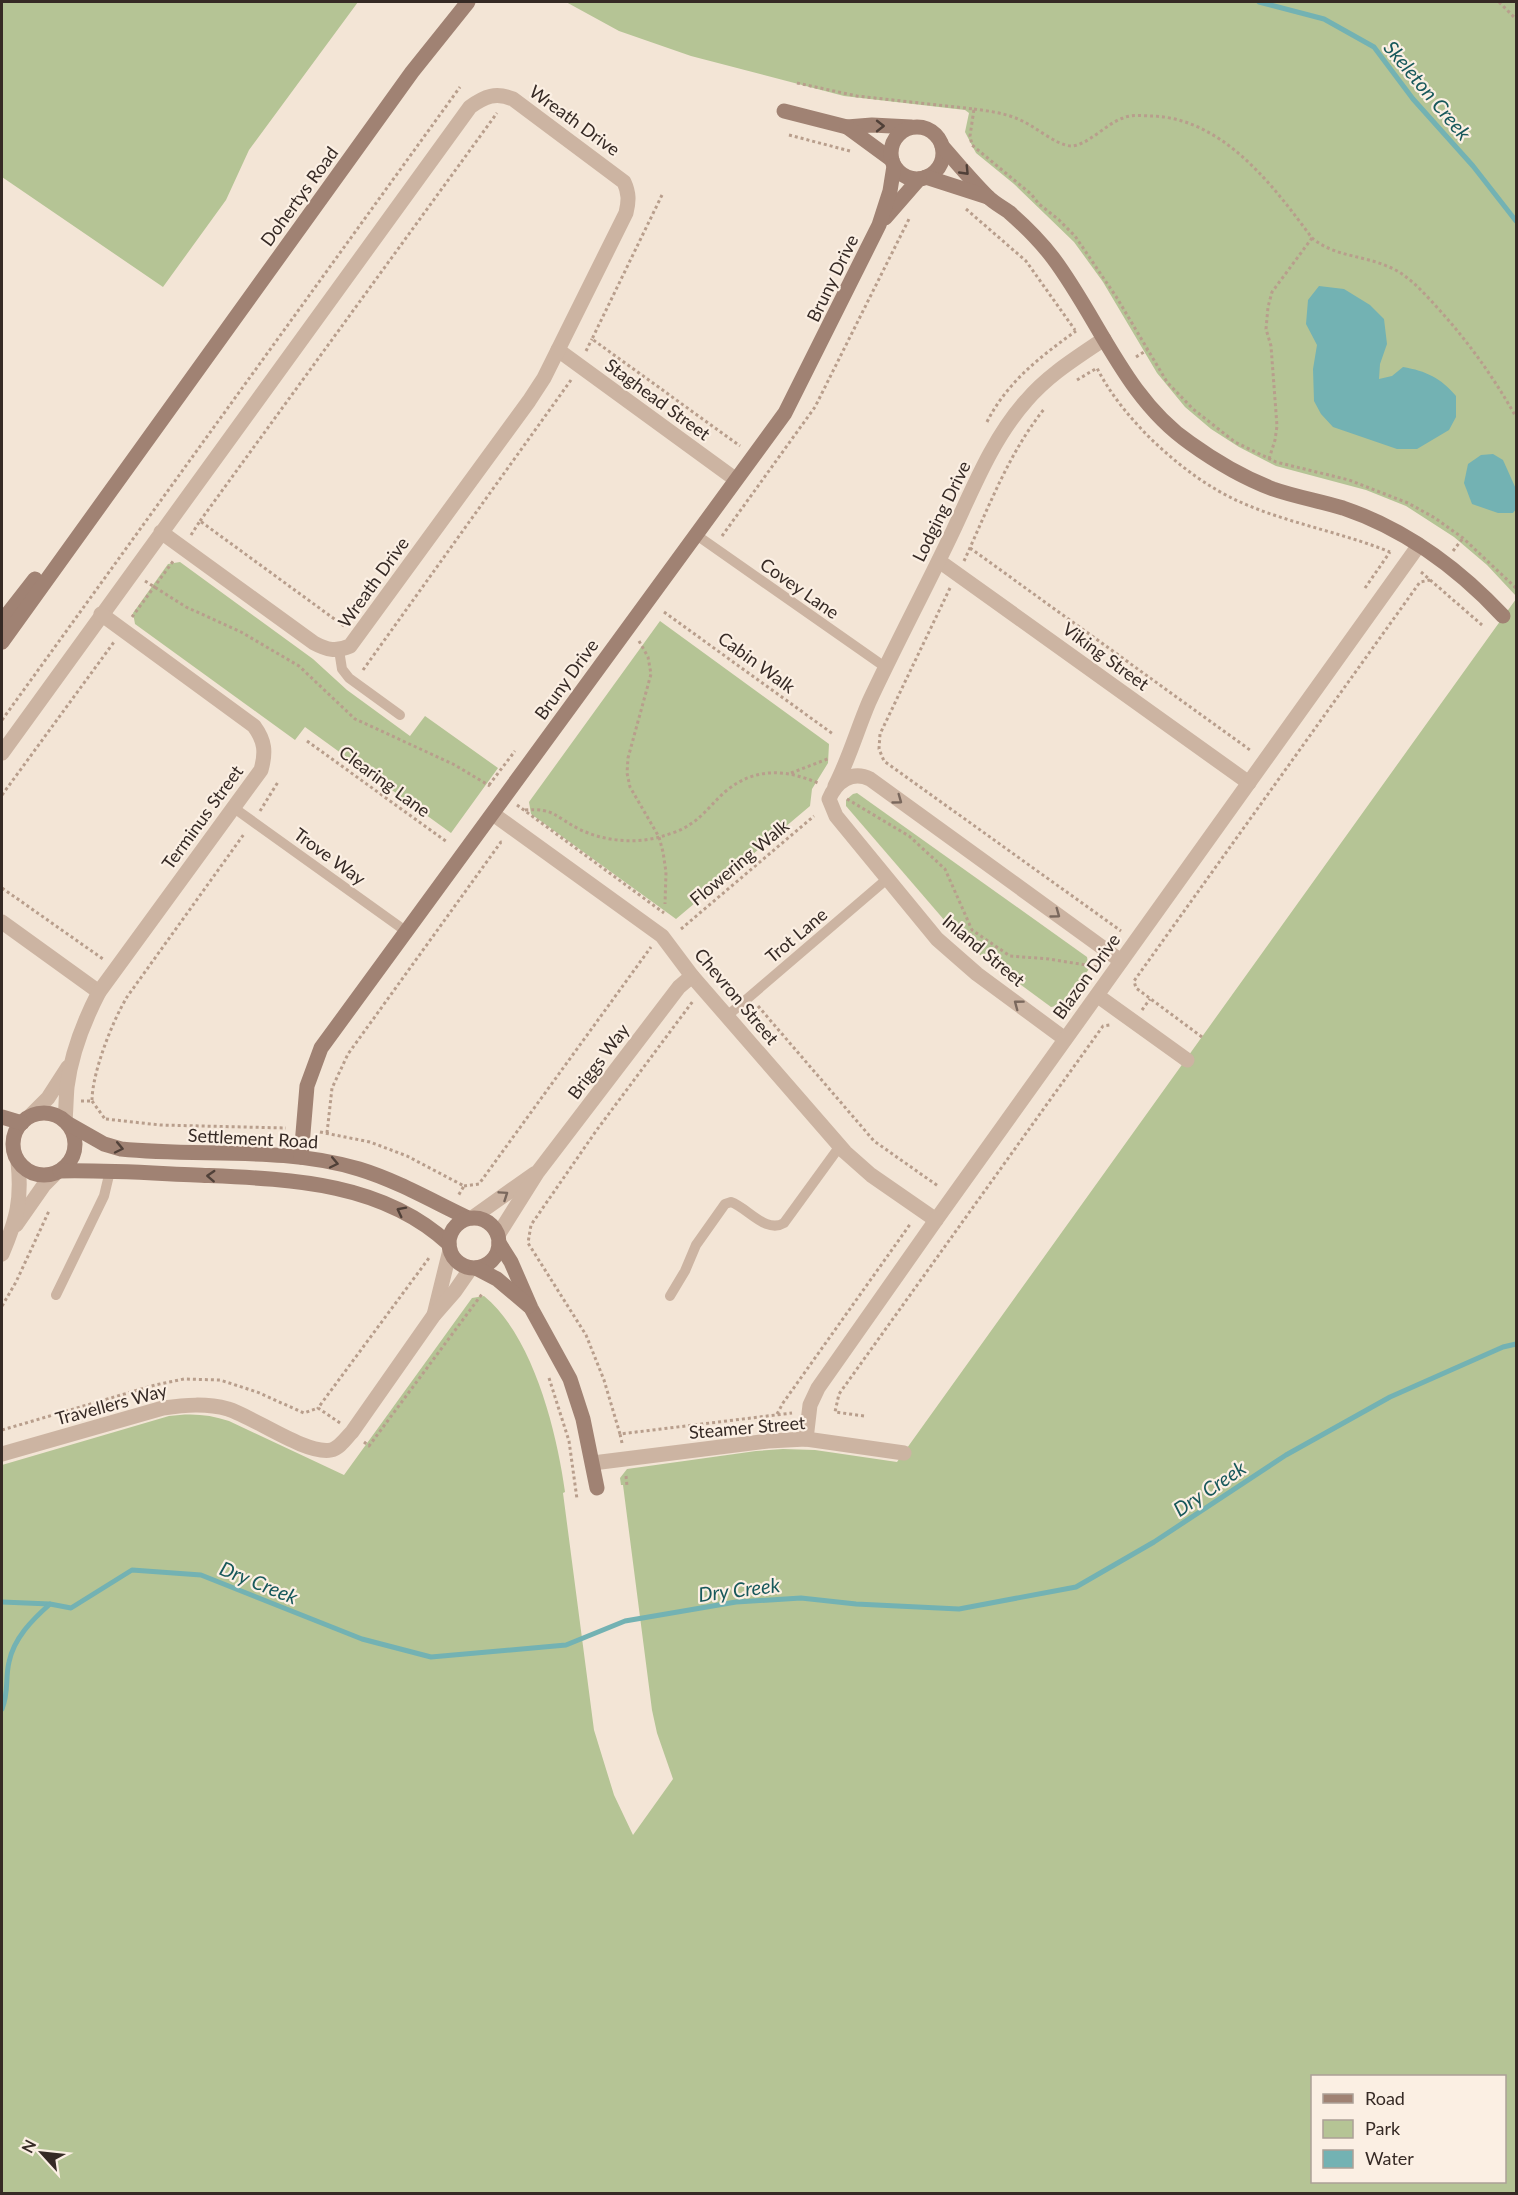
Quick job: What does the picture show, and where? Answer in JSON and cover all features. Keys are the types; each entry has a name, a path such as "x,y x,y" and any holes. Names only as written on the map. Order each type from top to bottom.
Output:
{"street":[{"name":"Dohertys Road","path":"2,642 412,72 468,2"},
{"name":"Wreath Drive","path":"2,753 131,572 470,107 480,99 492,95 501,94 513,99 624,182 628,190 629,201 626,213 558,350 529,401 350,646 339,651 326,649 314,643 161,532"},
{"path":"784,111 847,127 872,125 912,127 928,130 937,136 942,146 988,197 1023,225 1052,256 1071,282 1140,395 1187,442 1209,456 1272,488 1344,508 1392,530 1444,562 1481,593 1503,616"},
{"path":"847,127 893,163 902,174 988,197"},
{"path":"893,163 891,146 905,129 912,127"},
{"path":"922,178 932,174 941,161 942,146"},
{"name":"Bruny Drive","path":"301,1157 306,1086 321,1048 785,413 879,225 890,191 893,163"},
{"name":"Bruny Drive","path":"879,225 922,178"},
{"name":"Lodging Drive","path":"833,790 845,766 855,733 885,667 1005,426 1047,379 1104,339"},
{"name":"Staghead Street","path":"558,350 735,479"},
{"name":"Dohertys Road","path":"2,621 166,416"},
{"name":"Blazon Drive","path":"806,1439 809,1411 818,1388 1419,545"},
{"name":"Viking Street","path":"939,561 1249,783"},
{"name":"Terminus Street","path":"26,1120 48,1098 72,1059 91,1007 93,988 234,808 261,770 264,759 261,736 254,726 101,614"},
{"path":"855,733 855,777"},
{"path":"833,790 855,777"},
{"path":"855,777 1121,961"},
{"name":"Inland Street","path":"833,790 830,799 836,816 937,939 968,967 1065,1039"},
{"name":"Chevron Street","path":"493,814 662,936 689,979 727,1016 840,1146 871,1175 936,1220"},
{"path":"2,922 93,988"},
{"name":"Briggs Way","path":"499,1239 537,1173 679,987 689,979"},
{"path":"1098,996 1186,1060"},
{"name":"Terminus Street","path":"66,1122 72,1059"},
{"path":"2,1117 26,1120 48,1113 66,1122 73,1131 75,1149 67,1166 44,1176 25,1169 2,1147"},
{"path":"2,1254 12,1230 20,1196 14,1138 26,1120"},
{"name":"Settlement Road","path":"66,1122 104,1144 121,1149 301,1157 359,1169 387,1179 470,1218"},
{"path":"12,1230 44,1185 57,1172 110,1171 299,1181 361,1194 387,1204 428,1227 449,1247 457,1262 497,1279 531,1308"},
{"name":"Briggs Way","path":"470,1218 537,1173"},
{"path":"434,1315 454,1228 470,1218 481,1218 489,1222 511,1262 531,1308 570,1379 584,1419 597,1488"},
{"path":"434,1315 473,1268 490,1263 498,1251 499,1239"},
{"name":"Travellers Way","path":"2,1454 163,1408 190,1404 228,1409 309,1447 332,1450 352,1432 434,1315"},
{"name":"Steamer Street","path":"593,1463 768,1441 806,1439 904,1453"}],"lane":[{"name":"Covey Lane","path":"695,534 885,667"},
{"name":"Wreath Drive","path":"339,651 342,669 354,681 399,715"},
{"name":"Trove Way","path":"234,808 407,932"},
{"name":"Trot Lane","path":"727,1016 887,879"},
{"path":"670,1296 686,1271 696,1245 725,1204 731,1202 738,1204 770,1227 777,1227 784,1223 840,1146"},
{"path":"56,1295 104,1196 110,1171"}],"path":[{"path":"1499,2 1516,18"},
{"path":"797,83 857,96 1002,114 1020,120 1067,146 1077,146 1122,118 1138,115 1183,122 1236,151 1262,174 1312,238 1322,247 1390,267 1408,278 1460,332 1490,372 1516,417"},
{"path":"2,720 460,87"},
{"path":"974,109 970,136 972,145 1031,194 1075,236 1117,298 1167,382 1194,409 1235,442 1269,459 1349,480 1408,503 1435,518 1463,538 1516,588"},
{"path":"2,795 183,548 200,521 495,113 502,112"},
{"path":"789,135 854,152"},
{"path":"662,195 592,339 740,446"},
{"path":"965,208 1026,261 1089,349 1104,382 1129,416 1164,450 1204,482 1238,501 1285,518 1359,539 1390,552"},
{"path":"712,546 725,534 815,407 915,210"},
{"path":"1269,459 1277,426 1271,346 1266,329 1268,307 1272,292 1312,238"},
{"path":"1071,384 1096,368"},
{"path":"354,681 574,376"},
{"path":"1050,402 1030,427 1018,448 880,734 879,749 884,761 1121,931"},
{"path":"200,521 358,636"},
{"path":"970,548 1250,750"},
{"path":"119,558 131,572 186,607 241,632 299,666 355,719 453,764 525,810 664,913"},
{"path":"1202,1037 1136,988 1134,981 1420,582 1431,580 1444,562"},
{"name":"Cabin Walk","path":"664,612 833,734"},
{"path":"626,630 642,644 648,657 651,674 628,758 627,773 630,787 658,837 666,872 665,904"},
{"name":"Clearing Lane","path":"307,741 447,842"},
{"path":"525,810 541,809 551,812 576,827 600,836 630,841 658,837 688,827 725,792 743,779 761,773 790,773 804,769 825,758 831,758"},
{"path":"790,773 833,790 909,836 945,869 972,930 1010,956 1096,966 1111,976"},
{"path":"67,1100 92,1101 92,1084 118,1010 253,822 278,782"},
{"name":"Flowering Walk","path":"681,929 814,816"},
{"path":"327,1133 332,1088 348,1054 501,842 512,841 517,831"},
{"path":"2,888 105,960 93,988"},
{"path":"464,1186 479,1184 652,945 659,953"},
{"path":"627,1486 620,1434 604,1380 586,1335 528,1243 531,1225 596,1131 697,996 689,979"},
{"path":"750,996 874,1142 938,1186"},
{"path":"835,1412 839,1394 1096,1035 1103,1026 1118,1023"},
{"path":"2,1306 16,1282 50,1209"},
{"path":"548,1374 569,1441 577,1498"},
{"path":"620,1434 809,1411 864,1416"}],"green space":[{"path":"2,2 358,2 249,150 226,200 163,287 2,177"},
{"path":"566,2 1516,2 1516,596 1487,565 1454,537 1406,506 1366,490 1276,466 1211,429 1185,407 1157,373 1103,282 1074,242 1014,184 976,153 965,132 969,113 965,110 844,96 691,56 619,31"},
{"path":"180,562 313,659 347,690 410,736 425,716 498,768 451,833 305,727 295,740 135,624 133,613 168,564"},
{"path":"1516,599 1516,2193 2,2194 2,1465 169,1416 192,1414 229,1421 344,1475 472,1298 484,1296 501,1313 516,1335 540,1386 549,1414 565,1492 563,1493 594,1730 614,1795 633,1835 673,1779 657,1733 652,1710 623,1485 621,1485 620,1478 627,1469 756,1451 815,1450 897,1462"},
{"path":"660,621 829,744 828,763 812,789 810,806 676,919 531,814 529,802"},
{"path":"857,793 1087,957 1089,969 1062,1005 1051,1007 964,943 846,806 846,800"}],"water":[{"path":"1319,286 1344,289 1370,305 1384,319 1387,344 1380,364 1379,379 1392,376 1403,367 1433,376 1445,384 1456,396 1456,417 1449,430 1417,449 1397,449 1333,427 1321,414 1314,401 1313,369 1317,345 1306,324 1308,300"},
{"path":"1493,454 1503,460 1516,489 1516,509 1513,513 1498,513 1472,504 1464,483 1468,464 1481,455"}],"waterway":[{"name":"Skeleton Creek","path":"1259,2 1324,19 1374,47 1413,99 1473,166 1516,221"},
{"name":"Dry Creek","path":"2,1709 11,1653 19,1637 30,1623 50,1604 71,1608 132,1570 201,1575 362,1639 431,1657 566,1645 625,1621 736,1602 801,1598 856,1604 959,1609 1076,1587 1154,1542 1286,1455 1390,1397 1503,1347 1516,1344"},
{"path":"2,1602 50,1604"}]}
